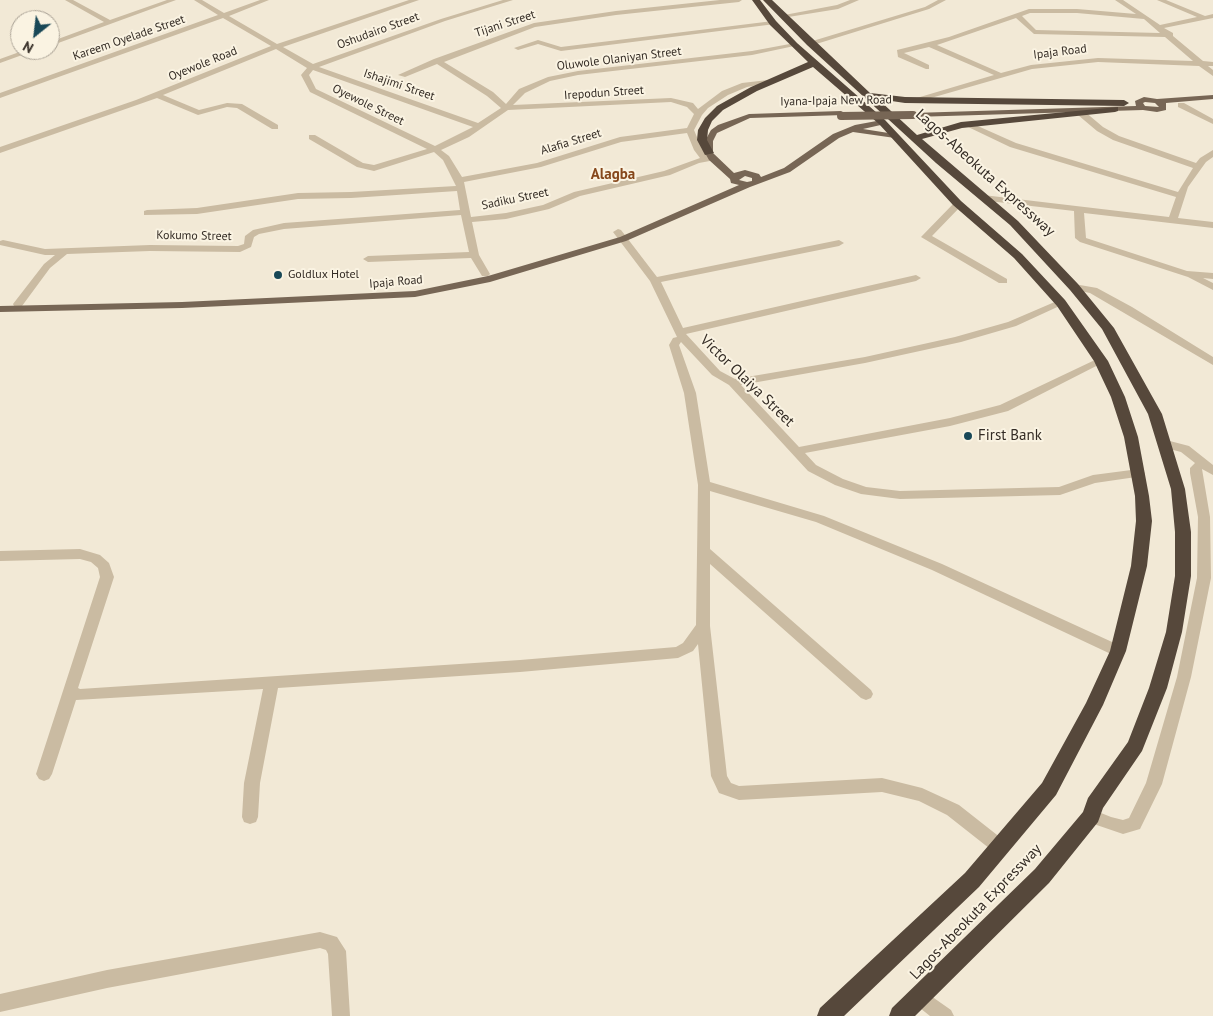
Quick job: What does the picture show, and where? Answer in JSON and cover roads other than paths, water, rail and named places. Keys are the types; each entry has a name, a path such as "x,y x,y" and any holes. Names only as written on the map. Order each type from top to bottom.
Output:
{"highway":[{"name":"Lagos-Abeokuta Expressway","path":"756,0 777,20 810,43 940,161 1014,223 1074,287 1108,328 1156,414 1178,488 1183,532 1183,576 1174,632 1158,688 1136,746 1096,804 1091,816 1042,876 921,998 900,1016"},
{"name":"Lagos-Abeokuta Expressway","path":"767,0 777,20 795,45 882,122 914,159 958,204 1018,256 1062,303 1101,361 1118,397 1131,437 1144,522 1140,566 1118,651 1094,705 1049,789 972,880 828,1016"},
{"path":"709,157 702,140 703,130 708,120 731,101 814,62"},
{"path":"867,95 914,100 1119,106"},
{"path":"916,138 938,130 968,124 1081,113 1119,106"}],"main road":[{"path":"1160,104 1213,98"},
{"path":"1160,104 1181,105 1213,98"},
{"name":"Iyana-Ipaja New Road","path":"709,157 709,141 714,132 738,119 774,114 912,114 1119,106 1141,104 1149,99 1160,104"},
{"name":"Iyana-Ipaja New Road","path":"752,176 737,171 718,155 716,144 718,138 730,128 751,120 841,114"},
{"path":"752,176 781,172 824,143 851,130 882,122"},
{"path":"851,130 895,136"},
{"path":"709,157 735,180 747,185"},
{"name":"Ipaja Road","path":"0,304 373,291 446,282 484,274 621,235 713,196 735,180 752,176"},
{"name":"Ipaja Road","path":"0,309 172,305 415,294 490,279 621,235 747,185 752,176"}],"street":[{"path":"68,0 110,23"},
{"path":"60,40 173,0"},
{"path":"197,0 312,67"},
{"name":"Kareem Oyelade Street","path":"0,96 266,0"},
{"name":"Oyewole Road","path":"0,150 157,95 278,46 416,0"},
{"name":"Oshudairo Street","path":"312,67 443,20 510,0"},
{"name":"Tijani Street","path":"402,75 534,25 616,13 739,0"},
{"path":"518,48 538,42 553,48 566,48 777,20 838,7 856,0"},
{"path":"810,43 927,8 943,0"},
{"path":"1118,0 1146,17 1170,35 1213,74"},
{"path":"1160,0 1209,17"},
{"path":"926,67 901,55 900,52 952,39 1029,11 1059,10 1146,17"},
{"path":"1017,15 1034,32 1170,35"},
{"path":"1160,28 1209,17"},
{"path":"929,44 1002,76"},
{"name":"Oluwole Olaniyan Street","path":"312,137 333,151 370,168 435,149 466,134 506,108 522,91 548,79 578,73 752,53 795,45"},
{"path":"437,61 490,94 506,108"},
{"name":"Ipaja Road","path":"914,100 1031,67 1080,61 1213,64"},
{"name":"Ishajimi Street","path":"312,67 478,126"},
{"name":"Oyewole Street","path":"312,67 305,75 314,90 386,127 435,149 451,162 460,184 474,255 484,274"},
{"path":"709,157 698,150 690,130 698,114 705,106 725,93 745,85 768,82"},
{"path":"157,95 198,113 227,104 238,106 274,128"},
{"name":"Irepodun Street","path":"506,108 671,100 690,105 698,114"},
{"path":"1181,105 1213,122"},
{"path":"1081,113 1100,130 1116,138 1199,167"},
{"path":"968,124 997,139 1032,152 1181,196"},
{"name":"Alafia Street","path":"147,213 197,211 298,196 351,195 460,184 538,165 620,140 690,130"},
{"path":"1172,221 1184,186 1203,160 1213,153"},
{"name":"Sadiku Street","path":"466,216 528,212 577,194 667,173 709,157"},
{"path":"983,198 1079,211 1213,225"},
{"path":"958,204 926,237 1002,281"},
{"path":"1079,211 1080,238 1083,240 1186,274 1213,287"},
{"name":"Kokumo Street","path":"3,243 45,252 150,248 240,249 248,245 250,236 256,232 284,226 466,216"},
{"name":"Victor Olaiya Street","path":"621,235 655,280 681,335 716,373 733,383 812,468 839,482 865,491 900,495 1060,490 1093,479 1138,473"},
{"path":"655,280 839,242"},
{"path":"18,304 47,266 65,251"},
{"path":"368,259 474,255"},
{"path":"1186,274 1213,276"},
{"path":"916,278 681,335 674,345 690,393 704,485 702,549 703,626 719,776 725,788 739,793 882,785 922,795 953,810 999,848"},
{"path":"1074,287 1093,290 1128,309 1213,362"},
{"path":"733,383 865,360 957,340 1012,324 1062,303"},
{"path":"797,451 950,422 1004,408 1101,361"},
{"path":"1166,444 1185,448 1208,467"},
{"path":"1091,816 1123,827 1134,824 1154,784 1186,668 1204,578 1204,517 1196,468 1208,467"},
{"path":"704,485 820,519 937,567 1118,651"},
{"path":"702,549 866,694"},
{"path":"0,556 80,554 95,558 104,566 107,577 44,774"},
{"path":"71,693 80,695 271,684 678,652 688,647 703,626"},
{"path":"250,817 252,783 271,684"},
{"path":"0,1003 107,979 320,940 331,943 338,951 341,1016"},
{"path":"921,998 945,1016"}],"place":[{"name":"Goldlux Hotel","path":"278,275"},
{"name":"First Bank","path":"968,436"}],"district":[{"name":"Alagba","path":"613,175"}]}
